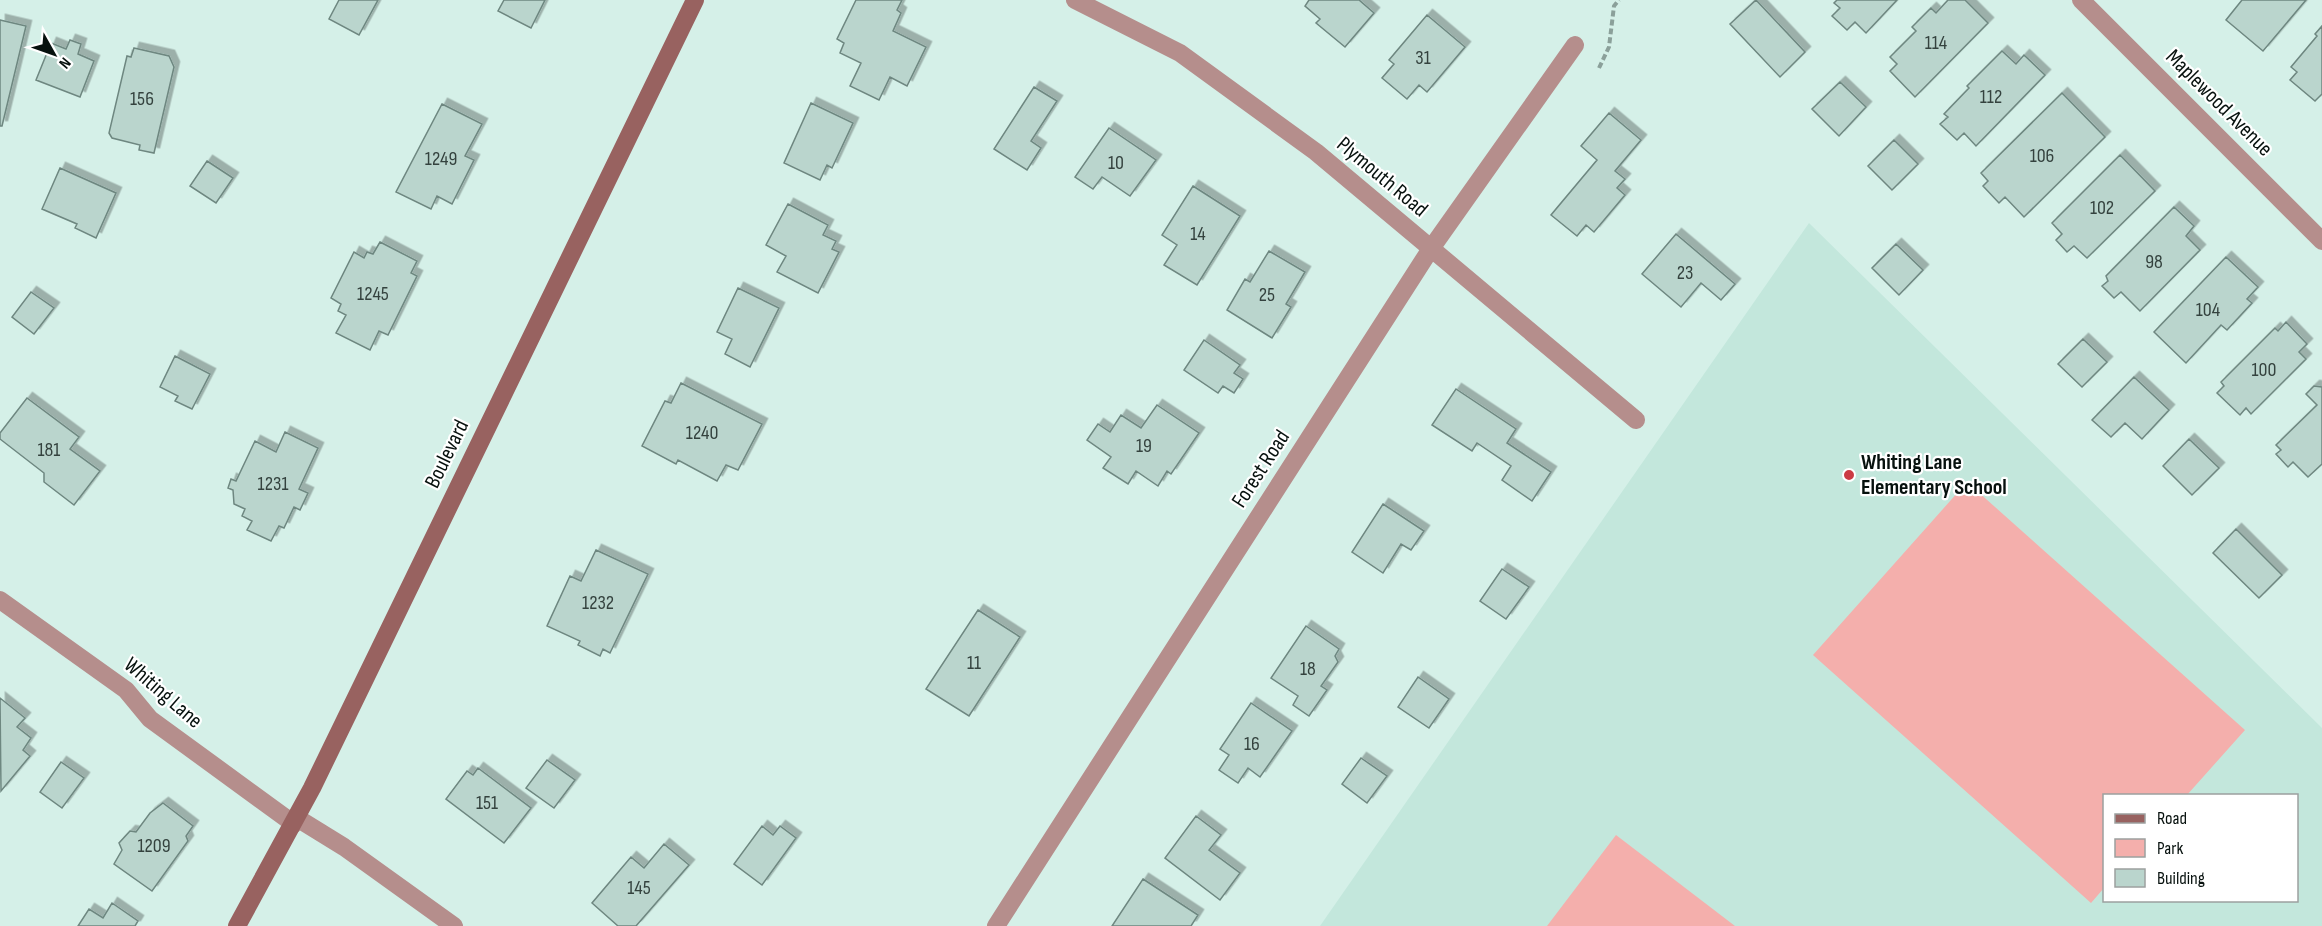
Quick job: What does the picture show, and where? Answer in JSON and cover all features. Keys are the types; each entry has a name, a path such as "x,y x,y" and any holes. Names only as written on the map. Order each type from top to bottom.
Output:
{"main road":[{"name":"Boulevard","path":"237,926 295,821 695,0"}],"street":[{"name":"Plymouth Road","path":"1076,0 1180,53 1316,152 1430,250 1636,420"},
{"name":"Maplewood Avenue","path":"2081,0 2322,241"},
{"name":"Forest Road","path":"996,926 1430,250 1575,45"},
{"name":"Whiting Lane","path":"0,600 126,690 150,719 295,821 344,847 454,926"}],"path":[{"path":"1599,68 1609,47 1614,6 1619,0"}],"shaded area":[{"name":"Whiting Lane Elementary School","path":"1809,223 2322,728 2322,926 1320,926"}],"green space":[{"path":"1967,482 2245,730 2188,794 2103,794 2103,889 2091,903 1813,655"},
{"path":"1616,835 1735,926 1547,926"}],"building":[{"path":"339,0 378,0 359,35 329,19"},
{"path":"504,0 545,0 531,28 498,11"},
{"path":"856,0 902,0 897,10 901,13 893,31 926,47 907,86 890,77 879,100 850,86 861,63 840,53 844,43 837,39"},
{"path":"1309,0 1359,0 1374,13 1345,47 1316,23 1320,19 1305,6"},
{"path":"1756,0 1805,52 1780,77 1730,24"},
{"path":"1837,0 1897,0 1866,33 1855,22 1847,30 1832,16 1840,8 1834,3"},
{"path":"1948,0 1965,0 1988,23 1915,97 1890,71 1897,64 1890,57 1916,31 1912,27 1931,8 1936,13"},
{"path":"2242,0 2306,0 2263,51 2226,20"},
{"path":"1427,15 1465,47 1427,92 1419,85 1407,99 1382,78 1394,64 1389,60"},
{"path":"0,20 26,26 2,126 0,126"},
{"path":"2322,26 2322,94 2315,101 2290,80 2297,72 2291,67 2317,36 2315,34"},
{"path":"70,40 81,44 78,54 94,61 80,97 36,80 51,43 66,49"},
{"path":"134,48 169,56 174,67 154,153 139,150 140,145 112,138 109,133 127,56 131,57"},
{"path":"2002,51 2016,64 2024,55 2045,75 1976,146 1964,133 1957,140 1940,124 1948,117 1944,114 1969,88 1967,86"},
{"path":"1840,82 1866,107 1839,136 1812,109"},
{"path":"1034,87 1057,101 1031,141 1041,148 1027,170 994,149"},
{"path":"2062,93 2105,137 2024,217 2005,197 1999,203 1983,186 1988,181 1981,173"},
{"path":"811,103 853,123 832,168 827,165 820,180 784,163"},
{"path":"442,104 482,124 465,156 474,160 452,204 437,196 431,209 396,192"},
{"path":"1609,113 1641,140 1615,171 1625,179 1617,188 1625,195 1594,232 1586,225 1577,236 1551,215 1597,160 1581,146"},
{"path":"1109,128 1156,160 1130,196 1102,177 1093,189 1075,177"},
{"path":"1894,140 1918,164 1892,190 1868,166"},
{"path":"2120,155 2155,191 2087,258 2074,246 2067,252 2056,240 2062,234 2052,223"},
{"path":"207,161 233,178 216,203 190,186"},
{"path":"60,168 116,193 96,238 75,228 77,224 42,209"},
{"path":"1193,186 1240,216 1197,285 1164,265 1177,245 1162,235"},
{"path":"788,204 828,225 823,235 836,241 832,249 839,252 818,293 777,272 786,256 766,245"},
{"path":"2174,207 2194,226 2186,236 2200,250 2140,311 2121,292 2114,298 2102,286 2108,281 2106,276"},
{"path":"1676,234 1735,284 1721,300 1701,283 1681,307 1642,274"},
{"path":"380,242 417,261 411,273 417,276 388,335 379,331 370,350 336,333 346,315 338,311 341,304 331,298 354,252 364,258 367,252 373,254"},
{"path":"1896,244 1923,270 1899,295 1872,268"},
{"path":"1269,251 1305,272 1286,304 1291,307 1272,338 1227,310 1245,279 1250,282"},
{"path":"2226,257 2258,287 2247,299 2252,303 2227,330 2221,325 2186,363 2154,332"},
{"path":"738,288 779,308 750,367 725,354 732,339 717,332"},
{"path":"31,292 54,308 34,334 12,317"},
{"path":"2286,322 2307,344 2299,352 2306,359 2251,414 2246,408 2240,415 2217,393 2224,386 2221,382 2275,328 2278,331"},
{"path":"2083,339 2107,362 2082,387 2058,364"},
{"path":"1204,340 1240,365 1234,373 1243,379 1234,393 1223,386 1218,393 1184,370"},
{"path":"175,356 210,374 192,409 175,401 178,396 160,387"},
{"path":"2134,377 2169,410 2142,439 2125,423 2111,437 2092,420"},
{"path":"681,383 762,424 738,470 726,465 717,481 678,460 676,464 642,446 665,401 671,403"},
{"path":"2314,386 2322,387 2322,464 2308,477 2293,462 2288,467 2276,454 2281,450 2276,445 2317,405 2306,394"},
{"path":"1456,389 1516,429 1507,443 1551,472 1532,501 1502,480 1511,466 1477,443 1472,451 1432,425"},
{"path":"27,398 79,437 70,449 100,471 74,505 44,482 44,473 0,439 0,433"},
{"path":"1157,405 1199,433 1171,474 1167,471 1158,486 1136,471 1128,484 1103,468 1111,457 1087,440 1098,424 1110,432 1121,415 1141,428"},
{"path":"285,432 318,448 299,489 308,493 300,510 294,507 284,528 279,526 271,541 247,530 252,521 242,516 245,509 234,504 233,490 228,488 231,479 236,481 255,441 276,452"},
{"path":"2189,439 2219,468 2192,495 2163,466"},
{"path":"1383,504 1424,531 1411,550 1401,544 1383,573 1352,552"},
{"path":"2236,529 2282,575 2259,598 2213,553"},
{"path":"596,550 648,574 610,653 603,649 600,656 578,645 580,641 547,626 570,576 581,581"},
{"path":"1502,569 1529,587 1506,619 1480,601"},
{"path":"978,610 1020,637 969,716 926,689"},
{"path":"1306,626 1339,649 1335,656 1338,662 1321,686 1327,690 1309,716 1293,705 1298,696 1271,678"},
{"path":"1418,677 1449,699 1429,728 1398,707"},
{"path":"0,698 25,718 17,727 31,738 23,750 30,756 1,791"},
{"path":"1251,703 1292,731 1260,777 1248,768 1238,783 1219,770 1229,755 1220,749"},
{"path":"1361,758 1387,776 1367,803 1342,784"},
{"path":"547,760 575,780 554,808 526,788"},
{"path":"61,762 84,778 62,808 40,792"},
{"path":"478,768 531,808 504,843 446,799 467,771 473,775"},
{"path":"163,803 193,826 186,836 188,841 152,891 114,864 122,850 119,843 130,831 136,832 150,813"},
{"path":"1196,816 1221,835 1209,850 1240,873 1220,900 1165,858"},
{"path":"762,826 773,835 780,826 796,838 762,885 734,864"},
{"path":"664,844 689,865 636,926 618,926 592,903 631,857 644,868"},
{"path":"1143,879 1198,915 1191,926 1112,926"},
{"path":"112,903 138,921 135,926 78,926 89,909 103,918"}],"place":[{"name":"Whiting Lane Elementary School","path":"1849,475"}]}
